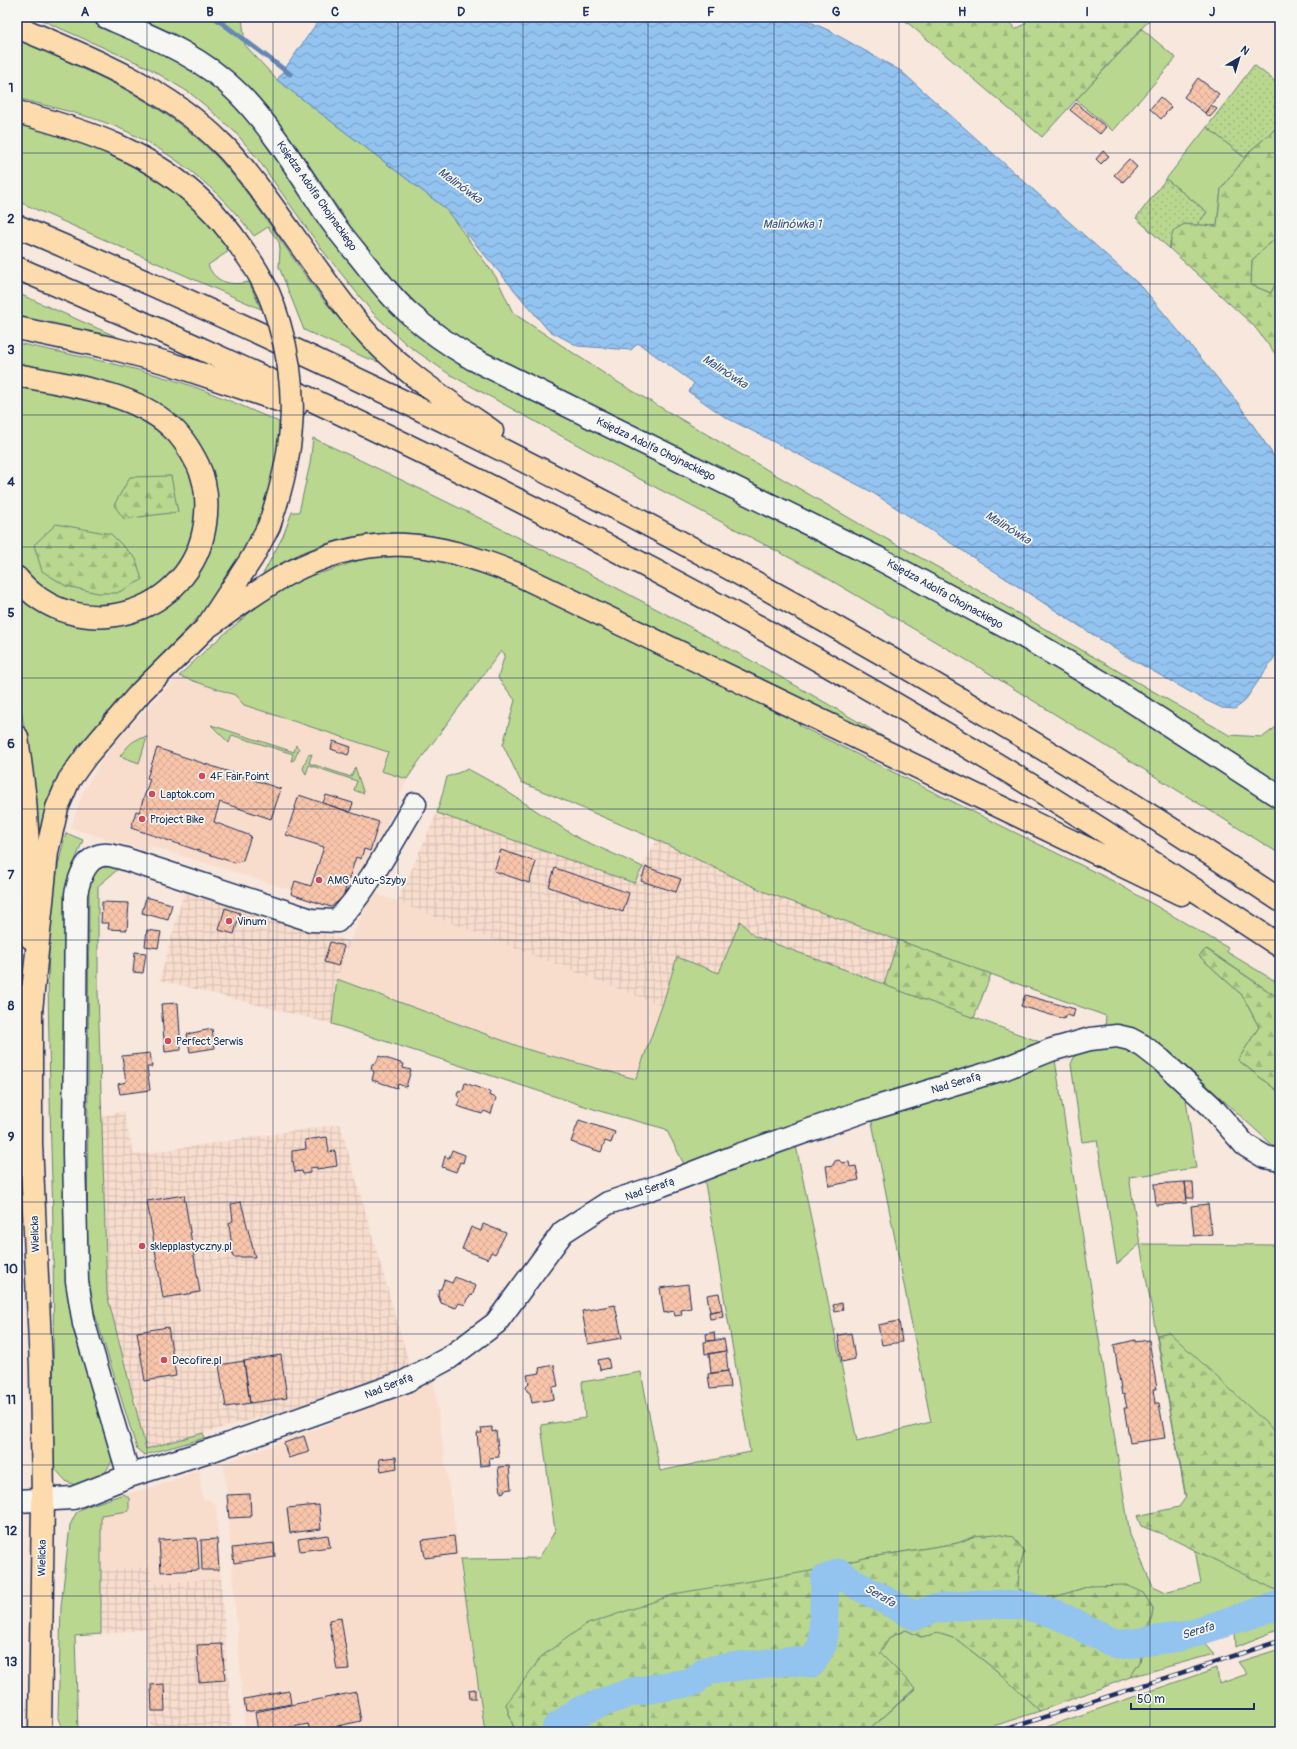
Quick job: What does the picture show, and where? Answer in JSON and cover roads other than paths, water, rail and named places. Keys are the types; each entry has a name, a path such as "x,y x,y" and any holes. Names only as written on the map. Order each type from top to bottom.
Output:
{"main road":[{"path":"17,27 138,81 163,96 191,116 222,143 244,169 359,324 385,351 419,380 568,482"},
{"path":"17,112 91,134 147,159 187,187 207,205 243,250 266,287 274,308 288,361 292,387 293,408 290,453 270,526 252,558 206,628"},
{"path":"17,226 179,297 476,435 568,482 782,596 896,661 1124,798 1280,900"},
{"path":"17,268 168,334 377,430 547,515 719,605 896,706 1038,790 1280,946"},
{"path":"17,328 111,348 168,363 322,415 377,430"},
{"path":"17,375 108,394 133,403 155,415 171,426 185,442 204,478 207,500 204,536 191,565 180,580 165,594 149,604 131,612 111,616 91,616 67,612 43,602 31,593 17,578"},
{"path":"31,1011 47,852 57,808 70,780 87,755 141,692 206,628 286,575 336,553 362,547 388,544 441,549 481,559 517,574 1091,852 1255,929"},
{"name":"Wielicka","path":"17,738 26,799 30,875 31,1144 40,1367 42,1499 40,1732"}],"street":[{"name":"Księdza Adolfa Chojnackiego","path":"106,17 160,39 183,52 212,70 239,93 287,153 330,219 388,293 411,315 439,338 473,359 876,557 995,621 1110,686 1280,797"},
{"path":"129,1476 84,1324 77,1281 74,1153 76,894 78,880 90,860 103,855 122,858 311,920 338,921 362,890 415,804"},
{"name":"Nad Serafą","path":"17,1501 73,1498 129,1476 218,1448 404,1382 449,1358 496,1323 563,1232 608,1203 662,1185 739,1154 864,1111 1006,1068 1051,1050 1090,1039 1117,1036 1130,1039 1143,1046 1161,1060 1211,1106 1245,1146 1265,1157 1280,1160"}],"water":[{"name":"Malinówka 1","path":"321,17 799,17 828,30 901,71 1143,288 1238,403 1280,465 1280,649 1244,702 1235,709 1222,708 1199,697 1126,656 870,491 725,417 689,392 694,383 638,343 631,350 578,346 548,330 445,208 277,80"}],"waterway":[{"name":"Malinówka","path":"214,17 290,74"},
{"name":"Serafa","path":"558,1732 557,1727 580,1711 632,1692 693,1682 706,1671 789,1661 812,1663 823,1643 825,1579 839,1573 860,1587 915,1616 933,1609 978,1604 1023,1605 1056,1614 1118,1645 1180,1637 1280,1605"}],"railway":[{"path":"998,1732 1280,1641"}],"place":[{"name":"4F Fair Point","path":"202,776"},
{"name":"Laptok.com","path":"152,794"},
{"name":"Project Bike","path":"142,819"},
{"name":"AMG Auto-Szyby","path":"319,880"},
{"name":"Vinum","path":"229,921"},
{"name":"Perfect Serwis","path":"168,1041"},
{"name":"sklepplastyczny.pl","path":"142,1246"},
{"name":"Decofire.pl","path":"164,1360"}]}
